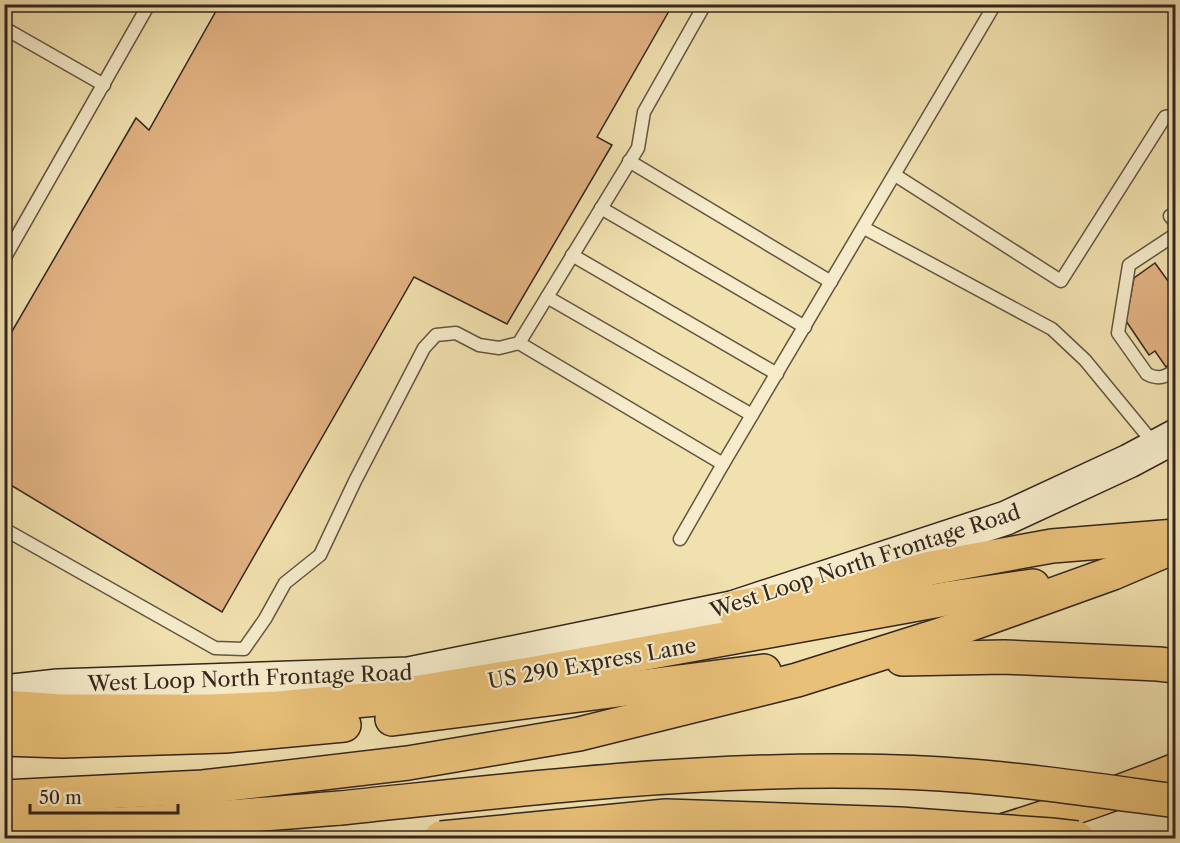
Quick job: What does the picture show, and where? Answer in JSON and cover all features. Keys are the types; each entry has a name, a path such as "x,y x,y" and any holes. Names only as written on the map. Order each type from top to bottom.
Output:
{"highway":[{"path":"732,608 861,587 931,568 1052,546 1176,536"},
{"path":"4,797 203,787 408,763 579,734 797,680 940,635 1113,573 1176,546"},
{"name":"US 290 Express Lane","path":"4,707 61,711 212,711 278,708 376,699 530,674 951,598 1081,580 1176,570"},
{"path":"4,739 62,741 225,736 362,723 737,674 860,661 1004,657 1176,666"},
{"path":"979,838 1050,816 1176,770"},
{"path":"4,827 192,820 340,808 545,786 688,775 833,771 955,775 1075,787 1176,801"},
{"path":"441,838 666,816 900,824 1077,838"}],"main road":[{"name":"West Loop North Frontage Road","path":"4,693 58,686 409,674 732,608 1006,518 1166,441"},
{"path":"4,681 58,686"}],"lane":[{"path":"4,259 149,4"},
{"path":"4,529 215,648 244,650 285,584 320,555 355,481 424,348 430,341 436,335 456,333 479,345 499,348 519,343 638,148 644,112 705,4"},
{"path":"680,539 995,4"},
{"path":"4,28 104,85"},
{"path":"895,175 1061,281 1165,117 1176,115"},
{"path":"629,161 831,282"},
{"path":"601,208 805,327"},
{"path":"1176,212 1170,216 1176,223"},
{"path":"864,228 1052,329 1166,441"},
{"path":"1176,234 1129,265 1118,333 1152,377 1165,377 1176,370"},
{"path":"572,255 777,374"},
{"path":"547,297 752,416"},
{"path":"519,343 723,464"}],"building":[{"path":"220,4 673,4 597,137 612,145 507,324 414,277 222,612 4,481 4,345 136,118 149,130"},
{"path":"1155,263 1176,292 1176,361 1166,367 1155,351 1149,355 1126,321 1134,278"}]}
